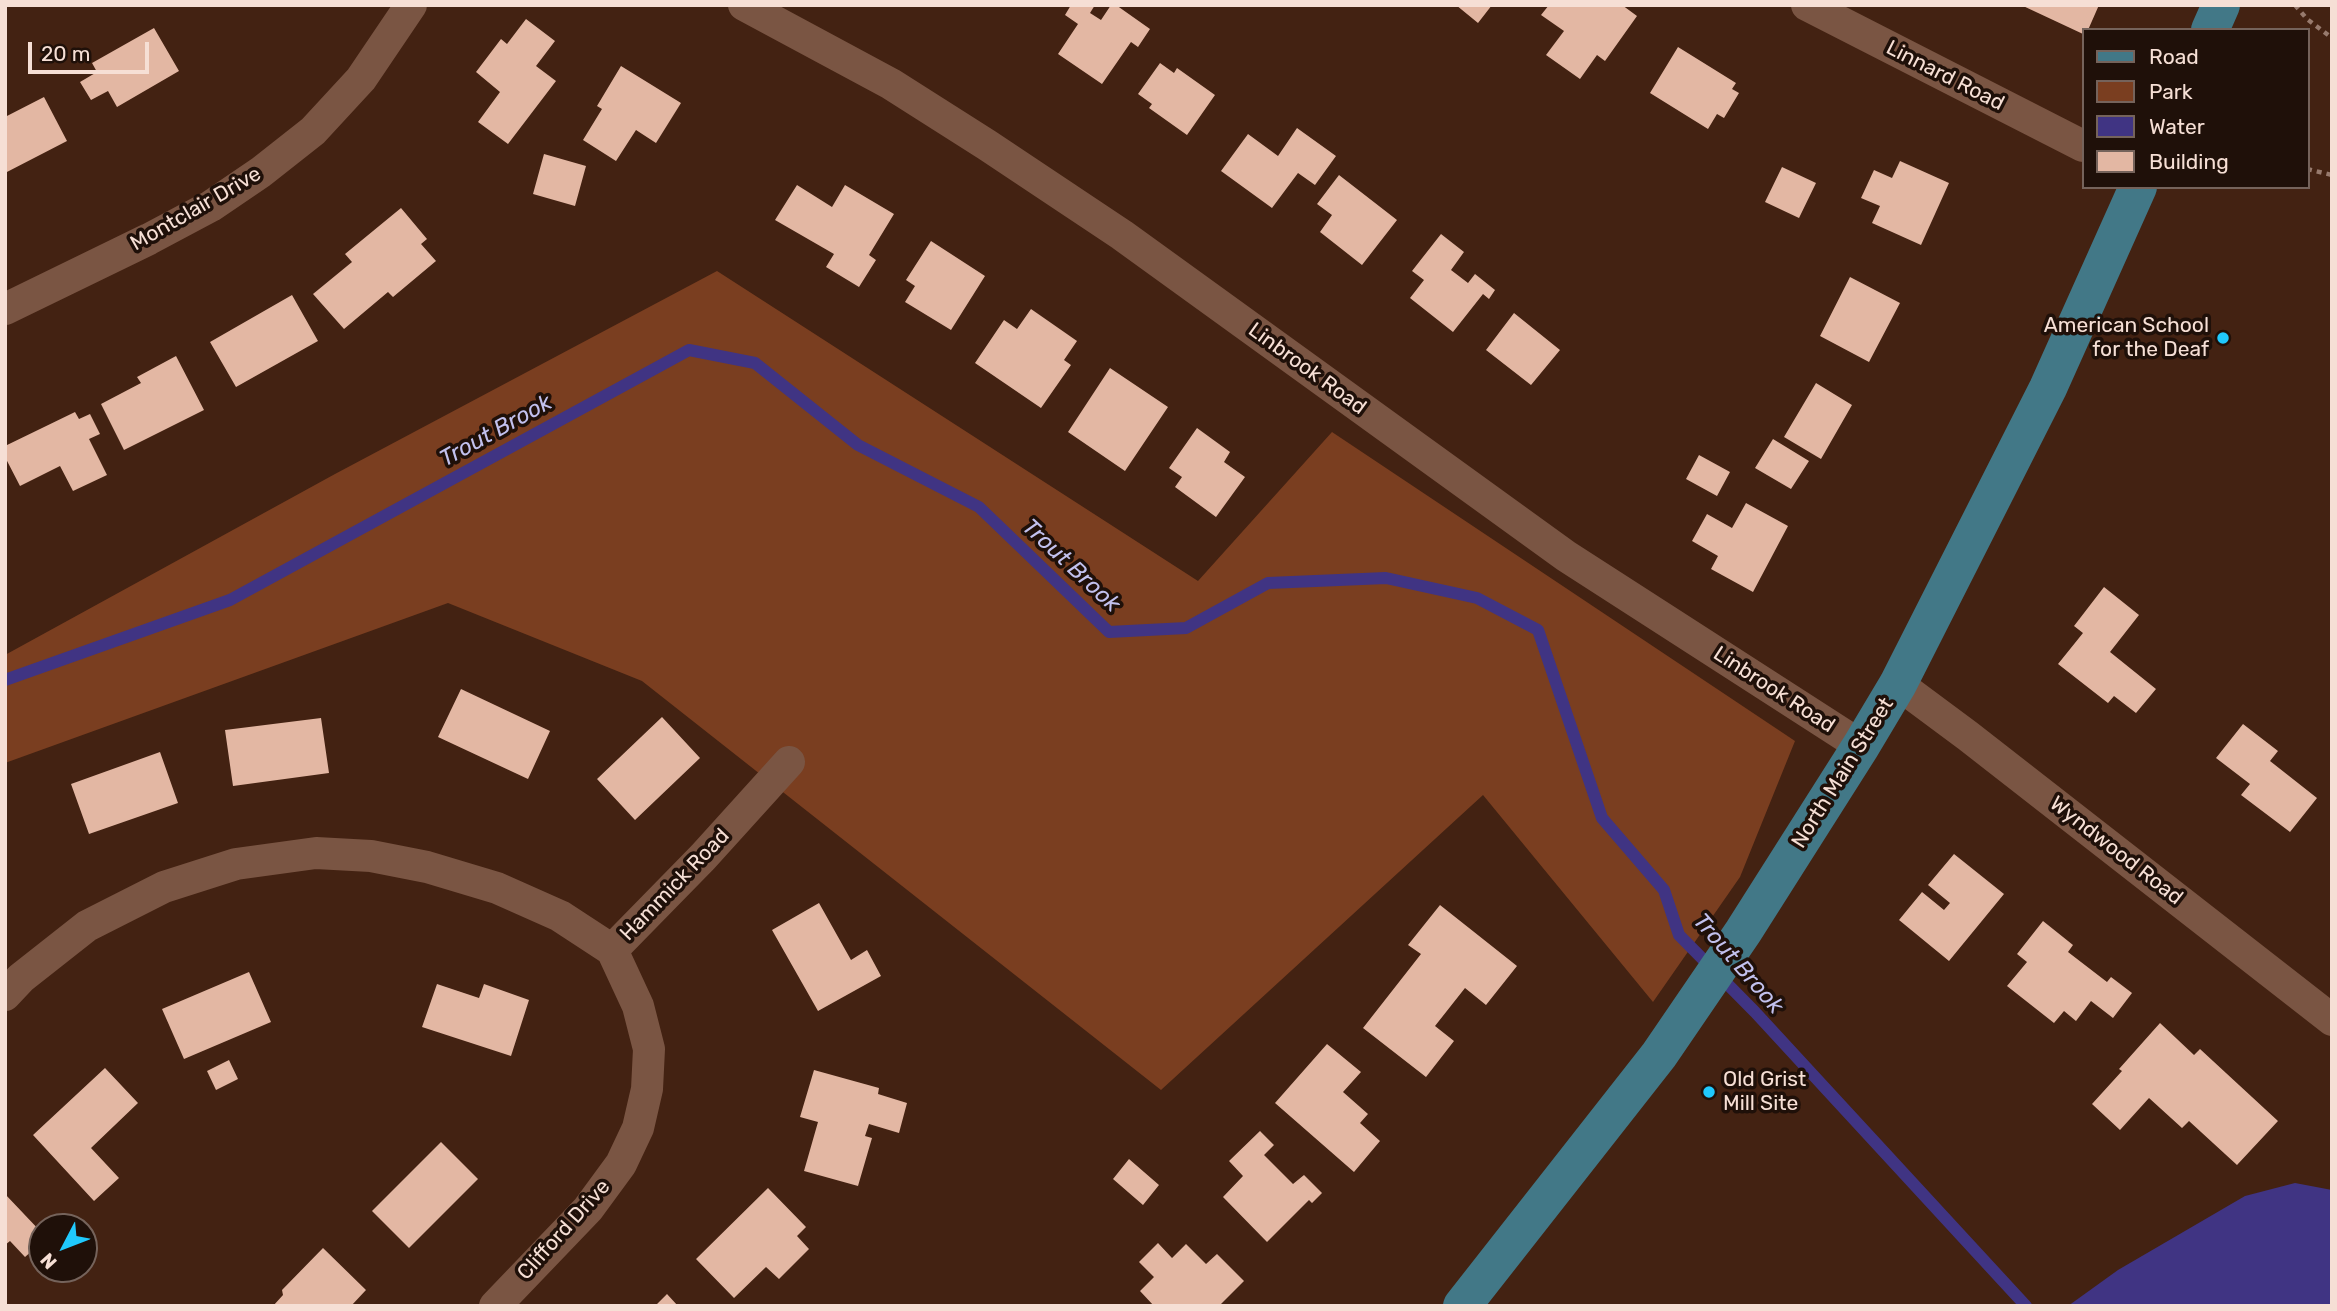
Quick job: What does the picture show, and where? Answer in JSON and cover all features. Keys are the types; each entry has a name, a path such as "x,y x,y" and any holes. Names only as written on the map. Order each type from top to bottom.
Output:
{"main road":[{"path":"2211,28 2221,5"},
{"name":"North Main Street","path":"1462,1306 1659,1055 1743,932 1861,746 1898,684 2048,388 2137,189"}],"street":[{"name":"Montclair Drive","path":"5,309 149,239 211,205 261,172 313,131 361,79 411,5"},
{"name":"Linbrook Road","path":"744,5 891,84 987,145 1122,235 1566,556 1861,746"},
{"name":"Linnard Road","path":"1807,5 2082,145"},
{"name":"Wyndwood Road","path":"1898,684 2332,1020"},
{"name":"Hammick Road","path":"5,995 21,978 87,926 164,887 236,863 316,853 371,856 427,867 497,887 560,916 612,950 703,857 789,762"},
{"name":"Clifford Drive","path":"495,1306 588,1209 621,1164 638,1128 647,1089 649,1049 638,1006 612,950"}],"path":[{"path":"2295,5 2307,19 2332,38"},
{"path":"2309,170 2332,176"}],"green space":[{"path":"717,271 1198,581 1332,432 1795,741 1740,877 1653,1002 1483,795 1161,1090 642,681 448,603 5,763 5,655 335,474"}],"water":[{"path":"2295,1183 2332,1190 2332,1306 2068,1306 2118,1270 2245,1196"}],"building":[{"path":"1071,5 1095,5 1090,13 1101,20 1111,5 1116,5 1150,29 1138,47 1131,42 1102,84 1058,54 1078,24 1065,15"},
{"path":"1456,5 1492,5 1478,23"},
{"path":"1549,5 1622,5 1637,16 1605,61 1597,55 1580,79 1546,55 1564,31 1541,15"},
{"path":"2021,5 2099,5 2089,28 2082,28 2082,34"},
{"path":"526,19 555,41 536,66 556,81 508,144 478,122 500,92 476,72 501,39 507,44"},
{"path":"154,28 179,71 117,107 108,91 91,100 80,82 97,72 92,63"},
{"path":"1678,47 1736,83 1732,89 1739,93 1724,118 1717,114 1708,129 1650,93"},
{"path":"1160,63 1174,73 1177,68 1215,95 1187,135 1149,108 1152,104 1138,94"},
{"path":"621,66 681,103 656,143 636,130 616,161 583,140 602,109 597,106"},
{"path":"44,97 67,141 5,173 5,117"},
{"path":"1297,128 1336,156 1315,185 1298,173 1272,208 1221,171 1248,134 1278,156"},
{"path":"544,154 586,166 575,206 533,194"},
{"path":"1900,161 1949,183 1921,245 1872,223 1880,206 1861,198 1874,170 1892,178"},
{"path":"1782,167 1816,183 1799,218 1765,202"},
{"path":"1339,175 1397,220 1362,265 1320,232 1332,215 1317,204"},
{"path":"797,185 832,207 845,185 894,214 869,255 876,260 859,287 826,267 834,254 775,220"},
{"path":"401,208 427,239 421,244 436,261 393,297 388,292 344,329 313,294 352,262 345,254"},
{"path":"1441,234 1464,252 1451,270 1468,283 1475,274 1495,290 1489,299 1483,294 1453,332 1410,298 1424,280 1412,271"},
{"path":"931,241 985,276 951,330 905,302 915,286 906,280"},
{"path":"1850,277 1900,303 1869,362 1820,336"},
{"path":"292,295 318,341 236,387 210,342"},
{"path":"1031,309 1077,341 1064,360 1071,365 1041,408 975,363 1004,320 1017,329"},
{"path":"1514,313 1560,350 1531,385 1486,350"},
{"path":"176,356 204,410 124,450 101,404 141,383 137,377"},
{"path":"1110,368 1168,407 1125,471 1068,432"},
{"path":"1816,383 1852,405 1821,459 1784,437"},
{"path":"75,412 79,419 90,414 100,434 89,439 107,475 73,491 60,466 20,486 5,457 5,446"},
{"path":"1197,428 1230,452 1224,462 1245,477 1216,517 1175,487 1182,477 1169,468"},
{"path":"1773,439 1809,461 1791,489 1755,468"},
{"path":"1699,455 1730,472 1717,496 1686,479"},
{"path":"1746,503 1788,526 1753,592 1711,569 1718,556 1692,541 1707,514 1732,528"},
{"path":"2104,587 2139,615 2110,652 2156,689 2136,713 2114,696 2108,703 2058,664 2083,633 2074,626"},
{"path":"461,689 550,731 528,779 438,737"},
{"path":"662,717 700,758 635,820 597,779"},
{"path":"321,718 329,773 233,786 225,730"},
{"path":"2243,724 2278,751 2270,761 2317,798 2290,832 2241,795 2250,784 2216,758"},
{"path":"160,752 178,803 89,834 71,784"},
{"path":"1954,854 2004,894 1949,961 1899,920 1922,892 1944,910 1950,903 1928,885"},
{"path":"819,903 851,960 867,950 881,976 818,1011 772,930"},
{"path":"1440,905 1517,966 1486,1005 1465,988 1435,1026 1454,1041 1426,1077 1363,1028 1421,954 1408,945"},
{"path":"2043,921 2073,945 2068,952 2107,982 2111,977 2132,993 2113,1018 2091,1001 2076,1021 2064,1011 2054,1023 2007,986 2027,962 2017,954"},
{"path":"249,972 271,1022 184,1059 162,1009"},
{"path":"437,984 479,998 484,984 529,1000 511,1056 422,1027"},
{"path":"2160,1023 2194,1055 2200,1049 2278,1121 2237,1165 2189,1121 2182,1128 2149,1098 2120,1130 2092,1104"},
{"path":"1327,1044 1361,1072 1343,1092 1368,1114 1360,1123 1380,1141 1354,1172 1275,1103"},
{"path":"229,1060 238,1079 216,1090 207,1071"},
{"path":"105,1068 138,1103 91,1148 119,1178 94,1201 33,1135"},
{"path":"814,1070 879,1088 878,1094 907,1103 899,1133 869,1124 865,1136 872,1138 858,1186 804,1171 818,1122 800,1117"},
{"path":"1260,1131 1274,1145 1264,1155 1293,1184 1304,1175 1322,1193 1312,1203 1309,1200 1267,1242 1223,1197 1243,1176 1229,1161"},
{"path":"441,1142 478,1179 409,1248 372,1211"},
{"path":"1129,1159 1159,1185 1143,1205 1113,1179"},
{"path":"768,1188 806,1227 797,1236 809,1249 779,1279 766,1267 734,1298 696,1259"},
{"path":"5,1194 28,1218 28,1254 25,1257 10,1241 5,1245"},
{"path":"1158,1243 1172,1258 1186,1244 1206,1264 1217,1254 1244,1281 1219,1306 1154,1306 1140,1291 1154,1277 1139,1262"},
{"path":"323,1248 366,1290 351,1306 273,1306 283,1295 282,1290"},
{"path":"667,1294 678,1306 655,1306"}],"waterway":[{"name":"Trout Brook","path":"5,680 230,600 689,350 755,363 858,445 979,507 1109,632 1186,628 1268,583 1386,578 1477,598 1538,630 1602,818 1664,890 1679,935 1755,1012 2026,1306"}],"place":[{"name":"American School for the Deaf","path":"2223,338"},
{"name":"Old Grist Mill Site","path":"1709,1092"}]}
